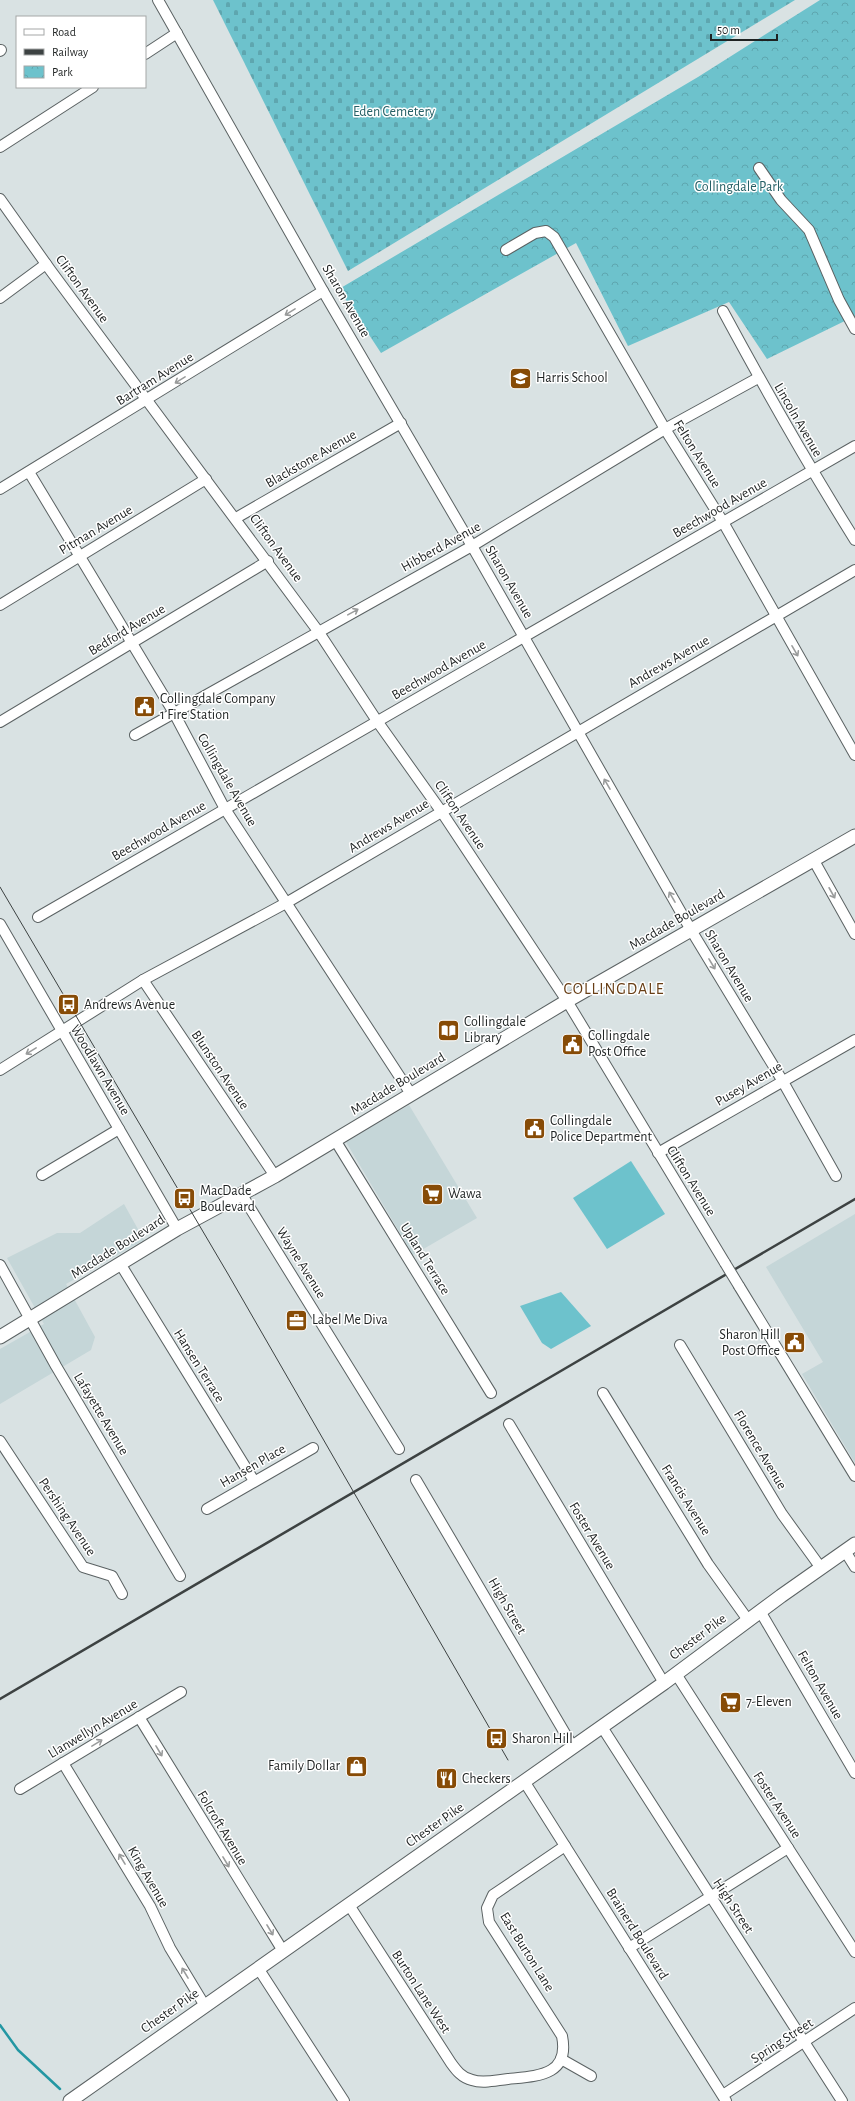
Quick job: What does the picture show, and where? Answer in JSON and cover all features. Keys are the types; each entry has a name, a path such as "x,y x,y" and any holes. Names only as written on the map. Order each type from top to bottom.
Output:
{"main road":[{"name":"Macdade Boulevard","path":"0,1337 121,1265 177,1229 275,1176 567,1001 855,836"},
{"name":"Chester Pike","path":"70,2101 664,1683 760,1611 850,1547"}],"street":[{"name":"Sharon Avenue","path":"158,0 323,291 472,546 691,930 782,1080 836,1176"},
{"path":"146,53 177,33"},
{"path":"0,147 91,88"},
{"path":"759,168 781,200 809,230 838,300 855,329"},
{"name":"Clifton Avenue","path":"0,199 46,264 206,480 236,518 318,631 378,722 441,811 567,1001 855,1476"},
{"name":"Felton Avenue","path":"506,250 535,233 546,231 554,237 665,429 723,522 855,755"},
{"path":"0,298 46,264"},
{"name":"Bartram Avenue","path":"0,490 323,291"},
{"name":"Lincoln Avenue","path":"723,311 758,378 812,471 855,540"},
{"name":"Hibberd Avenue","path":"135,735 472,546 665,429 758,378"},
{"name":"Blackstone Avenue","path":"236,518 401,424"},
{"name":"Beechwood Avenue","path":"38,917 855,446"},
{"name":"Collingdale Avenue","path":"29,472 78,557 174,713 225,809 411,1094"},
{"name":"Pitman Avenue","path":"0,605 206,480"},
{"name":"Bedford Avenue","path":"0,722 268,562"},
{"name":"Andrews Avenue","path":"0,1070 143,980 286,903 577,731 855,570"},
{"path":"814,859 855,934"},
{"name":"Woodlawn Avenue","path":"0,924 4,939 120,1129 177,1229"},
{"name":"Blunston Avenue","path":"143,980 275,1176"},
{"name":"Pusey Avenue","path":"658,1153 782,1080 855,1040"},
{"path":"42,1175 120,1129"},
{"name":"Upland Terrace","path":"335,1140 491,1393"},
{"name":"Wayne Avenue","path":"242,1195 399,1449"},
{"name":"Lafayette Avenue","path":"0,1265 180,1576"},
{"name":"Hansen Terrace","path":"121,1265 254,1481"},
{"name":"Florence Avenue","path":"680,1345 782,1514 821,1568"},
{"name":"Francis Avenue","path":"603,1393 708,1564 748,1620"},
{"name":"Foster Avenue","path":"509,1424 664,1683"},
{"name":"Pershing Avenue","path":"0,1441 83,1567 112,1576 122,1594"},
{"name":"Hansen Place","path":"207,1509 313,1448"},
{"name":"High Street","path":"416,1480 573,1747"},
{"path":"850,1547 855,1567"},
{"name":"Felton Avenue","path":"760,1611 855,1773"},
{"name":"Foster Avenue","path":"676,1674 855,1952"},
{"name":"Llanwellyn Avenue","path":"20,1790 181,1692"},
{"name":"Folcroft Avenue","path":"139,1717 283,1951"},
{"name":"High Street","path":"602,1727 842,2101"},
{"name":"King Avenue","path":"63,1763 150,1906 170,1948 205,2006"},
{"name":"Brainerd Boulevard","path":"524,1781 725,2098"},
{"name":"East Burton Lane","path":"561,2059 563,2045 560,2032 489,1922 487,1908 493,1895 565,1846"},
{"path":"629,1948 788,1848"},
{"name":"Burton Lane West","path":"349,1905 454,2067 465,2078 481,2082 541,2075 553,2070 561,2059"},
{"path":"258,1968 344,2101"},
{"name":"Spring Street","path":"725,2098 855,2008"},
{"path":"561,2059 591,2076"}],"shaded area":[{"path":"409,1105 477,1218 413,1255 346,1142"},
{"path":"124,1204 144,1240 66,1284 95,1337 91,1350 0,1404 0,1349 44,1324 7,1258 57,1233 80,1233"},
{"path":"855,1214 855,1463 802,1374 823,1362 766,1267"}],"green space":[{"name":"Eden Cemetery","path":"213,0 795,0 348,271"},
{"name":"Collingdale Park","path":"820,0 855,0 855,316 767,359 729,302 628,346 576,243 381,353 339,289 698,77"},
{"path":"631,1161 665,1214 607,1249 573,1198"},
{"path":"561,1292 591,1326 551,1349 542,1343 520,1306"}],"waterway":[{"path":"0,2025 18,2050 60,2089"}],"tram line":[{"path":"0,887 228,1274 508,1760"}],"railway":[{"path":"0,1699 855,1199"}],"place":[{"name":"Harris School","path":"521,378"},
{"name":"Collingdale Company 1 Fire Station","path":"144,707"},
{"name":"Andrews Avenue","path":"69,1005"},
{"name":"Collingdale Library","path":"449,1030"},
{"name":"Collingdale Post Office","path":"573,1044"},
{"name":"Collingdale Police Department","path":"534,1129"},
{"name":"Wawa","path":"433,1194"},
{"name":"MacDade Boulevard","path":"184,1199"},
{"name":"Label Me Diva","path":"296,1320"},
{"name":"Sharon Hill Post Office","path":"795,1343"},
{"name":"7-Eleven","path":"730,1702"},
{"name":"Sharon Hill","path":"496,1739"},
{"name":"Family Dollar","path":"356,1766"},
{"name":"Checkers","path":"446,1779"}],"district":[{"name":"COLLINGDALE","path":"614,989"}]}
